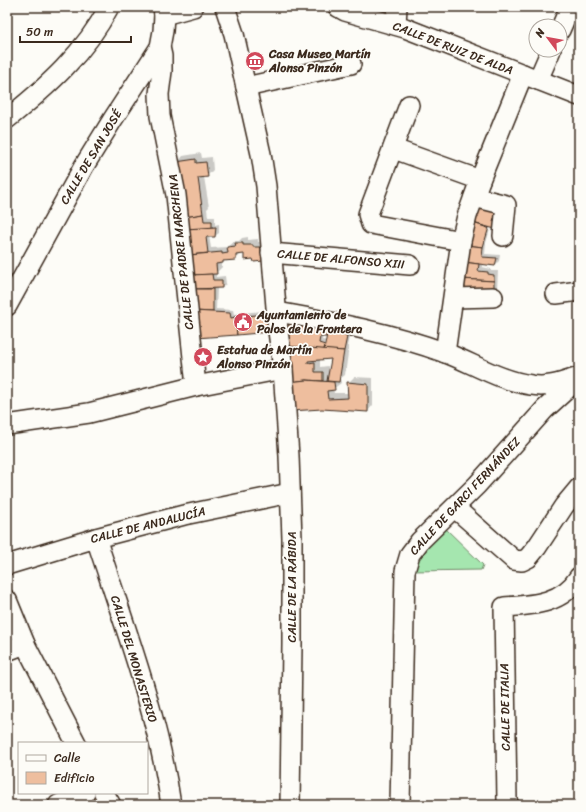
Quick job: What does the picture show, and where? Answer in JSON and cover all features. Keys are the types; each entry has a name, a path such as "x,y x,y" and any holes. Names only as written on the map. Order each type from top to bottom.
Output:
{"street":[{"path":"7,119 74,59 94,33 109,7"},
{"path":"164,11 192,7"},
{"name":"CALLE DE LA RÁBIDA","path":"225,7 234,34 261,154 265,180 278,331 283,369 290,492 292,644 290,805"},
{"name":"CALLE DE RUIZ DE ALDA","path":"338,7 345,11 396,16 449,44 579,96"},
{"path":"565,18 570,7"},
{"name":"CALLE DE SAN JOSÉ","path":"7,304 84,166 160,47 163,31 164,11"},
{"name":"CALLE DE PADRE MARCHENA","path":"160,47 162,56 159,94 160,116 176,195 196,386"},
{"path":"445,353 454,298 461,240 467,216 477,188 530,77 545,58"},
{"path":"246,87 351,64"},
{"path":"409,105 394,149 368,214 371,224 461,240"},
{"path":"394,149 477,188 506,205 503,236"},
{"name":"CALLE DE ALFONSO XIII","path":"271,253 410,265"},
{"path":"556,294 579,291"},
{"path":"454,298 493,297"},
{"path":"277,312 362,328 400,339 445,353 512,381 532,386 547,386 579,378"},
{"path":"7,425 89,413 196,386 283,369"},
{"name":"CALLE DE GARCI FERNÁNDEZ","path":"400,805 405,570 410,554 420,541 455,508 545,409 579,378"},
{"path":"455,508 514,560 522,561 528,558 537,548 564,506 579,488"},
{"name":"CALLE DE ANDALUCÍA","path":"7,565 96,538 184,515 290,492"},
{"name":"CALLE DEL MONASTERIO","path":"96,538 147,698 162,758 171,805"},
{"name":"CALLE DE ITALIA","path":"509,805 507,801 504,608 540,604 566,591 576,582 579,577"},
{"path":"7,600 25,644 75,742"},
{"path":"7,651 25,644"},
{"path":"58,805 82,794"},
{"path":"104,794 110,805"}],"green space":[{"path":"443,526 483,565 481,570 412,571 415,557"}],"building":[{"path":"196,159 196,163 206,162 208,177 198,178 203,214 185,217 176,162"},
{"path":"480,205 500,212 500,220 494,218 493,221 500,223 499,230 473,223"},
{"path":"203,214 204,221 212,221 212,228 186,229 185,217"},
{"path":"473,223 488,228 489,227 483,247 466,245"},
{"path":"216,227 215,237 206,237 208,253 189,255 186,229"},
{"path":"235,243 253,245 253,247 261,247 263,261 254,262 253,259 244,260 244,254 236,255 236,260 223,261 223,263 216,264 217,274 191,275 189,255 222,252 222,254 228,253 227,247 236,246"},
{"path":"466,245 483,247 482,257 497,258 495,266 463,262"},
{"path":"463,262 479,264 478,271 488,272 488,274 494,275 494,281 461,279"},
{"path":"212,274 213,280 222,280 222,288 192,289 191,275"},
{"path":"461,279 494,281 494,294 459,295"},
{"path":"192,289 213,289 213,312 194,311"},
{"path":"194,311 230,313 231,318 235,317 237,335 196,338"},
{"path":"267,314 270,332 237,335 235,317"},
{"path":"287,321 328,329 326,337 320,337 319,343 325,345 324,350 287,346 285,323"},
{"path":"328,329 348,332 344,351 324,350"},
{"path":"287,346 344,351 339,382 327,381 331,359 308,361 308,363 315,362 315,372 323,372 323,381 306,380 289,382"},
{"path":"306,380 334,382 335,390 327,391 328,399 348,398 347,382 368,384 368,412 322,409 291,411 289,382"},
{"path":"94,794 100,805 70,805"}],"place":[{"name":"Casa Museo Martín Alonso Pinzón","path":"255,61"},
{"name":"Ayuntamiento de Palos de la Frontera","path":"243,322"},
{"name":"Estatua de Martín Alonso Pinzón","path":"203,357"}]}
